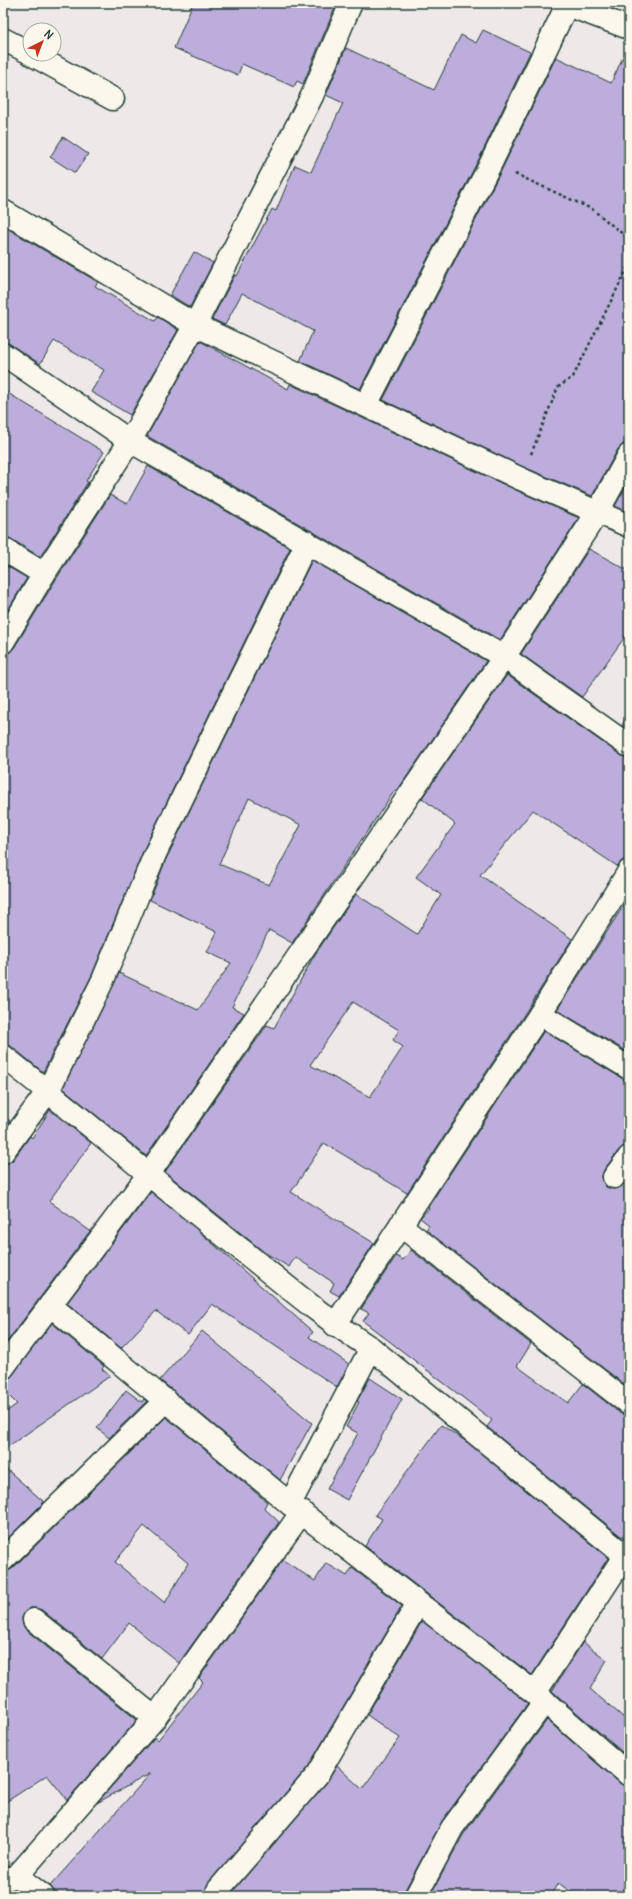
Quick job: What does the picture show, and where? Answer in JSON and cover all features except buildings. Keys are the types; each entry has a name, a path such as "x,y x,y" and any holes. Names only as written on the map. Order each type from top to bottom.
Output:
{"street":[{"path":"3,642 44,574 130,440 195,325 312,96 351,3"},
{"path":"366,405 491,163 564,4 629,28"},
{"path":"3,38 22,49"},
{"path":"46,62 113,99"},
{"path":"3,211 195,325 521,479 629,526"},
{"path":"3,354 130,440 504,657 629,746"},
{"path":"3,1368 148,1175 504,657 597,513 629,456"},
{"path":"3,1152 48,1091 103,980 155,854 307,542"},
{"path":"3,550 44,574"},
{"path":"335,1325 540,1014 629,871"},
{"path":"540,1014 629,1068"},
{"path":"3,1056 335,1325 371,1348 627,1555 540,1697 452,1828 416,1896"},
{"path":"614,1177 629,1157"},
{"path":"400,1225 629,1404"},
{"path":"50,1305 296,1508 540,1697 629,1775"},
{"path":"43,1896 10,1878 155,1718 296,1508 371,1348"},
{"path":"3,1560 166,1400"},
{"path":"218,1890 318,1774 418,1603"},
{"path":"34,1620 155,1718"}],"path":[{"path":"491,163 592,210 629,238"},
{"path":"521,479 558,387 573,377 629,265"}]}
